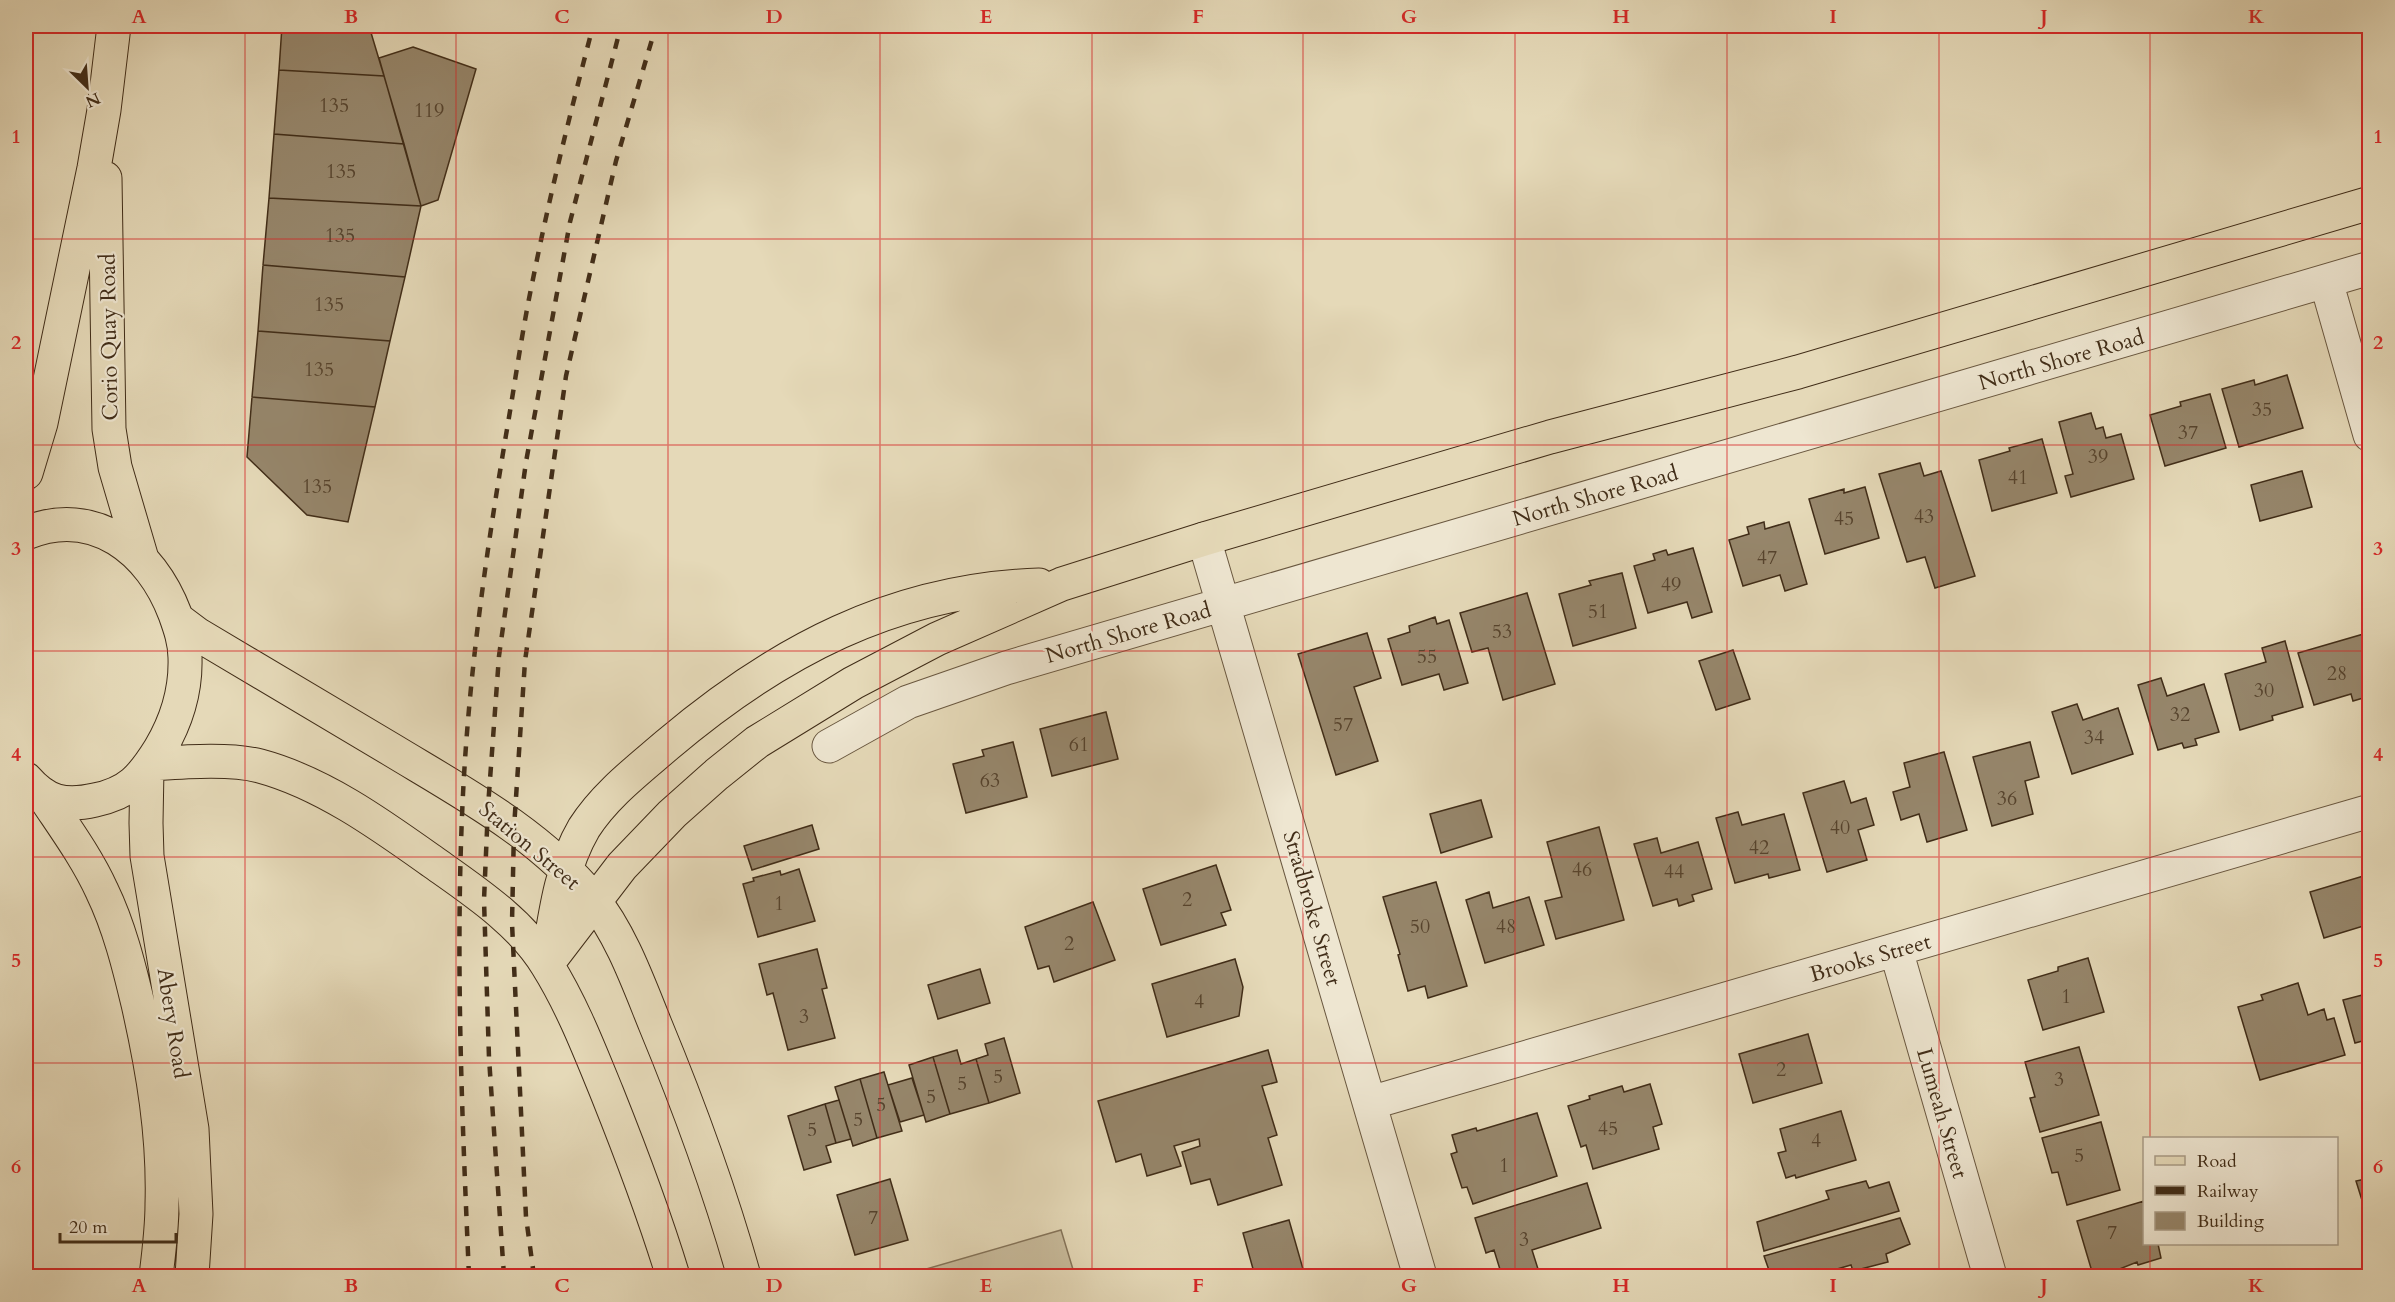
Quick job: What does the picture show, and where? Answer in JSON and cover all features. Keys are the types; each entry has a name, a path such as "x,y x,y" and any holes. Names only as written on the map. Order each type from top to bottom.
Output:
{"main road":[{"name":"Corio Quay Road","path":"26,473 41,423 104,110 114,26"},
{"name":"Corio Quay Road","path":"104,110 109,429 115,467 142,559"},
{"path":"547,964 622,866 672,814 757,742 853,683 937,639 1062,584 1204,539 1550,437 1798,372 2370,203"},
{"path":"26,534 47,526 86,526 122,541 142,559 161,585 177,619 184,641 184,676 175,717 167,737 149,766 125,790 107,797 73,803 33,793"},
{"path":"547,964 566,871 584,828 602,805 634,772 706,712 759,675 838,632 894,609 931,598 1006,586 1062,584"},
{"name":"Station Street","path":"177,619 196,634 488,807 566,871 594,901 627,958 683,1092 731,1230 744,1276"},
{"path":"149,766 203,761 258,765 308,783 386,829 476,893 512,923 547,964 580,1028 643,1183 673,1276"},
{"name":"Abery Road","path":"149,766 147,856 192,1129 196,1214 192,1276"},
{"name":"Abery Road","path":"33,793 80,850 103,892 125,952 134,987 157,1101 161,1147 162,1204 156,1276"}],"street":[{"name":"North Shore Road","path":"829,746 908,702 1006,668 2370,268"},
{"path":"2326,281 2370,435"},
{"name":"Stradbroke Street","path":"1204,539 1225,603 1420,1276"},
{"name":"Brooks Street","path":"1370,1103 2370,811"},
{"name":"Lumeah Street","path":"1896,950 1990,1276"}],"shaded area":[{"path":"1061,1230 1075,1276 902,1276"}],"building":[{"path":"282,26 369,26 384,76 279,70"},
{"path":"413,47 476,69 438,200 421,206 379,58"},
{"path":"279,70 384,76 404,144 274,134"},
{"path":"274,134 404,144 421,206 269,198"},
{"path":"269,198 421,206 405,277 263,265"},
{"path":"263,265 405,277 390,341 258,331"},
{"path":"258,331 390,341 375,407 252,397"},
{"path":"2287,375 2303,428 2239,447 2222,389 2254,380 2255,385"},
{"path":"2210,394 2226,448 2165,466 2150,415 2181,406 2180,402"},
{"path":"252,397 375,407 348,522 307,515 247,457"},
{"path":"2091,413 2096,429 2103,427 2106,438 2121,434 2134,479 2071,497 2065,476 2073,474 2059,422"},
{"path":"2042,439 2057,493 1992,511 1979,460 2010,451 2009,448"},
{"path":"1920,463 1924,476 1941,471 1975,576 1935,588 1925,557 1907,562 1879,474"},
{"path":"2302,471 2312,507 2260,521 2251,485"},
{"path":"1865,487 1879,538 1825,554 1809,499 1844,489 1844,493"},
{"path":"1764,522 1765,529 1789,522 1807,584 1785,591 1780,575 1743,586 1729,540 1749,534 1747,527"},
{"path":"1693,548 1712,612 1692,618 1687,602 1648,613 1634,566 1655,560 1653,554 1666,550 1668,555"},
{"path":"1622,573 1636,628 1573,646 1559,594 1591,585 1589,581"},
{"path":"1527,593 1555,684 1503,700 1488,648 1472,652 1460,613"},
{"path":"1435,617 1437,624 1449,620 1468,683 1444,690 1439,674 1402,685 1388,639 1410,632 1409,626"},
{"path":"1367,633 1381,678 1354,687 1378,761 1336,775 1298,654"},
{"path":"2367,633 2370,641 2370,696 2353,701 2351,694 2314,705 2298,653"},
{"path":"2285,641 2303,707 2272,716 2273,720 2240,730 2225,674 2266,662 2262,648"},
{"path":"1733,650 1750,699 1716,710 1699,661"},
{"path":"2161,678 2167,696 2204,684 2219,732 2195,739 2197,745 2184,748 2182,743 2158,750 2138,685"},
{"path":"2077,704 2083,720 2118,708 2133,754 2072,774 2052,712"},
{"path":"1106,712 1118,759 1052,776 1040,729"},
{"path":"1013,742 1027,797 966,813 953,764 984,756 982,750"},
{"path":"2030,742 2039,777 2025,781 2033,814 1992,826 1973,757"},
{"path":"1944,752 1967,830 1927,842 1919,814 1901,820 1893,792 1910,787 1904,763"},
{"path":"1844,781 1851,803 1866,798 1874,825 1858,830 1867,860 1827,872 1803,793"},
{"path":"1481,800 1492,837 1441,853 1430,814"},
{"path":"1738,812 1742,825 1784,814 1800,870 1769,878 1768,874 1735,883 1716,818"},
{"path":"812,825 819,849 752,870 744,846"},
{"path":"1599,827 1624,920 1556,939 1545,901 1562,897 1547,842"},
{"path":"1657,838 1661,853 1698,842 1712,889 1692,895 1694,901 1679,906 1677,899 1653,906 1634,844"},
{"path":"1216,865 1231,910 1221,913 1226,925 1161,945 1143,889"},
{"path":"799,869 815,921 758,937 743,884 754,881 753,878 780,871 781,875"},
{"path":"2370,874 2370,924 2324,938 2310,892"},
{"path":"1436,882 1467,986 1428,998 1425,986 1408,991 1383,897"},
{"path":"1489,892 1493,908 1529,897 1544,945 1485,963 1466,900"},
{"path":"1093,902 1115,960 1054,982 1049,966 1038,969 1025,927"},
{"path":"817,949 827,988 822,989 835,1038 788,1050 773,993 767,995 759,964"},
{"path":"2088,958 2104,1012 2043,1030 2028,980 2058,971 2058,967"},
{"path":"1235,959 1243,987 1239,1016 1167,1037 1152,984"},
{"path":"980,969 990,1003 938,1019 928,985"},
{"path":"2298,983 2308,1015 2324,1009 2327,1020 2334,1018 2345,1055 2260,1080 2238,1007 2263,1000 2261,995"},
{"path":"2370,993 2370,1039 2355,1043 2343,1000"},
{"path":"1808,1034 1822,1083 1753,1103 1739,1054"},
{"path":"1004,1038 1020,1093 989,1103 976,1059 988,1055 985,1044"},
{"path":"2079,1047 2099,1115 2040,1132 2030,1098 2035,1097 2025,1062"},
{"path":"957,1050 961,1064 976,1059 989,1103 950,1114 933,1057"},
{"path":"1268,1050 1277,1082 1262,1086 1277,1135 1268,1138 1282,1185 1218,1205 1210,1179 1191,1184 1182,1152 1200,1146 1199,1139 1174,1146 1181,1166 1147,1176 1141,1154 1116,1162 1098,1101"},
{"path":"933,1057 950,1114 926,1122 909,1065"},
{"path":"884,1072 902,1131 877,1138 860,1079"},
{"path":"912,1078 924,1115 900,1122 888,1085"},
{"path":"860,1079 877,1138 853,1146 835,1087"},
{"path":"1650,1084 1662,1124 1653,1127 1659,1149 1593,1169 1586,1145 1581,1147 1568,1106 1590,1099 1589,1096 1622,1086 1624,1092"},
{"path":"839,1100 851,1139 836,1143 825,1104"},
{"path":"825,1104 836,1143 826,1146 831,1162 804,1170 788,1116"},
{"path":"1841,1111 1856,1160 1796,1178 1795,1175 1786,1178 1778,1153 1786,1151 1780,1129"},
{"path":"1537,1113 1557,1176 1473,1204 1467,1187 1462,1188 1451,1154 1457,1152 1452,1135 1476,1128 1477,1131"},
{"path":"2101,1122 2120,1190 2067,1205 2058,1172 2052,1173 2042,1138"},
{"path":"2370,1178 2370,1209 2365,1210 2356,1181"},
{"path":"890,1179 908,1240 855,1255 837,1195"},
{"path":"1866,1181 1869,1188 1889,1182 1899,1211 1764,1251 1757,1222 1829,1199 1826,1191"},
{"path":"1587,1183 1601,1228 1532,1250 1538,1269 1514,1276 1502,1276 1494,1250 1486,1253 1475,1218"},
{"path":"2143,1201 2143,1245 2158,1245 2161,1258 2138,1265 2137,1262 2102,1276 2101,1273 2093,1275 2077,1221"},
{"path":"1900,1218 1910,1244 1886,1254 1888,1262 1853,1271 1851,1265 1813,1276 1771,1276 1764,1256"},
{"path":"1289,1220 1305,1276 1255,1276 1243,1233"}],"railway":[{"path":"469,1276 460,975 461,854 469,704 485,569 525,318 554,184 593,26"},
{"path":"504,1276 489,1058 484,900 499,656 526,462 570,222 621,26"},
{"path":"534,1276 526,1217 512,923 514,828 525,661 566,376 616,161 656,26"}]}
